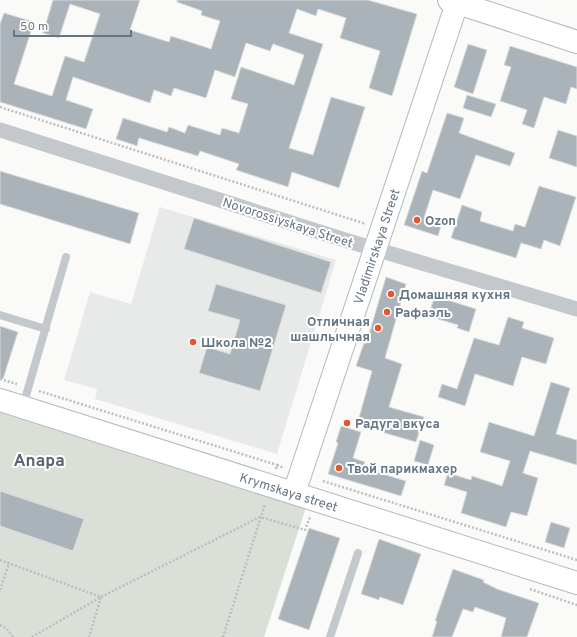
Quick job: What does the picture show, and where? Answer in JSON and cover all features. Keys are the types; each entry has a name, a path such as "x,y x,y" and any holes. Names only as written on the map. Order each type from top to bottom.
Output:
{"street":[{"path":"455,1 577,42"},
{"name":"Vladimirskaya Street","path":"297,483 455,1"},
{"name":"Novorossiyskaya Street","path":"0,130 378,239 577,309"},
{"name":"Krymskaya street","path":"0,400 26,397 271,486 297,483 577,583"}],"lane":[{"path":"26,397 66,257"},
{"path":"0,315 46,329"},
{"path":"330,637 358,553"}],"path":[{"path":"0,107 378,239"},
{"path":"0,378 26,397 277,465 297,483 320,491 577,560"},
{"path":"223,637 277,465"},
{"path":"32,637 101,597 260,517 305,530 320,491"},
{"path":"0,560 101,597"},
{"path":"0,590 9,563"},
{"path":"89,637 101,597"},
{"path":"0,625 6,628 13,637"}],"shaded area":[{"name":"Школа №2","path":"160,207 336,260 277,454 95,399 97,389 64,380 90,292 131,304"},
{"path":"0,407 307,504 264,637 0,637"}],"building":[{"path":"53,0 140,0 130,30 169,42 171,36 211,49 220,21 201,15 202,11 177,2 177,0 368,0 417,14 392,96 369,88 380,51 340,38 346,18 318,9 316,16 297,9 289,33 323,44 289,148 313,155 331,97 365,107 339,188 292,172 288,187 236,170 239,164 200,151 198,156 139,138 137,146 116,139 123,118 167,132 169,127 185,133 188,125 220,135 222,128 239,133 248,104 231,99 241,67 294,85 304,55 273,44 270,51 246,43 235,77 215,70 206,98 174,88 171,96 154,90 150,103 73,77 66,100 93,109 86,129 0,102 0,24 4,13 34,22 14,84 52,96 65,56 84,62 100,14 70,4 59,38 43,33"},
{"path":"468,44 487,50 473,94 454,87"},
{"path":"510,46 577,67 577,89 571,87 566,104 544,97 534,128 522,124 527,110 500,101 511,67 504,65"},
{"path":"467,95 496,104 491,117 463,108"},
{"path":"447,113 464,118 459,133 515,153 510,166 476,155 460,199 433,190 424,218 442,223 438,236 404,225 422,171 427,173"},
{"path":"558,130 577,136 577,167 549,158"},
{"path":"0,171 139,213 130,244 0,204"},
{"path":"539,186 576,197 560,246 544,240 541,249 521,243 516,258 451,238 462,205 482,212 480,221 513,231 515,224 525,227"},
{"path":"194,218 331,262 321,293 184,249"},
{"path":"386,277 406,284 385,358 402,364 389,407 424,417 416,442 357,425 372,371 356,366 364,343 366,344"},
{"path":"216,284 286,305 260,391 199,373 207,347 230,354 240,320 208,311"},
{"path":"435,296 476,309 469,332 457,328 458,325 428,316"},
{"path":"508,317 524,322 522,328 554,338 546,364 522,357 513,386 475,374 465,406 438,397 442,384 457,389 474,338 499,345"},
{"path":"0,326 18,332 3,379 0,379"},
{"path":"551,382 570,388 556,434 577,440 577,465 530,451 523,473 538,478 527,516 511,512 506,527 461,513 467,492 444,485 448,473 471,480 472,476 502,486 510,461 480,452 489,422 534,436"},
{"path":"341,426 361,432 353,458 365,462 363,468 406,481 401,496 328,474 338,443 336,442"},
{"path":"420,440 434,445 428,465 414,461"},
{"path":"0,491 84,519 73,551 0,526"},
{"path":"551,522 570,528 564,548 545,542"},
{"path":"309,528 340,538 309,630 278,619"},
{"path":"379,539 421,554 403,605 380,597 379,600 361,594"},
{"path":"453,569 484,580 483,582 497,589 539,603 527,637 501,637 506,618 475,607 473,612 463,609 452,637 432,637 437,621 435,621"}],"place":[{"name":"Ozon","path":"417,220"},
{"name":"Домашняя кухня","path":"391,294"},
{"name":"Рафаэль","path":"387,312"},
{"name":"Отличная шашлычная","path":"378,328"},
{"name":"Школа №2","path":"193,342"},
{"name":"Радуга вкуса","path":"347,423"},
{"name":"Твой парикмахер","path":"339,468"}],"district":[{"name":"Anapa","path":"39,460"}]}
